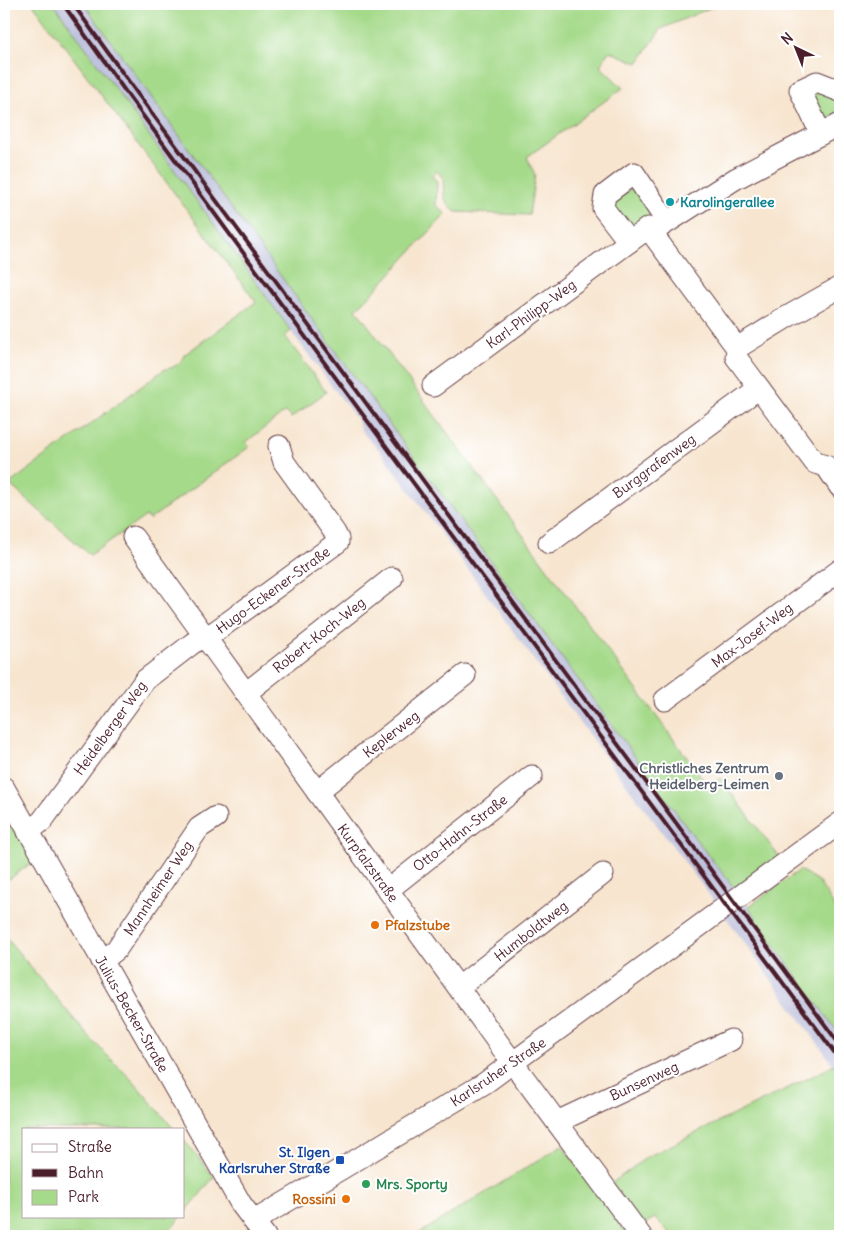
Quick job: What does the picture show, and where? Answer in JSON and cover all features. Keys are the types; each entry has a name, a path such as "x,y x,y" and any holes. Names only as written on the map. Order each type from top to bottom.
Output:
{"street":[{"path":"821,134 800,90 817,82 840,91"},
{"path":"840,124 735,179 659,227 648,228 629,242 603,208 605,195 634,173 659,227 737,348 736,357 815,463 833,461 840,487"},
{"name":"Karl-Philipp-Weg","path":"433,386 629,242"},
{"path":"737,348 840,287"},
{"name":"Burggrafenweg","path":"549,543 759,388"},
{"name":"Hugo-Eckener-Straße","path":"205,637 282,584 339,540 336,533 284,462 279,446"},
{"name":"Kurpfalzstraße","path":"133,537 558,1122 628,1222 641,1236"},
{"name":"Max-Josef-Weg","path":"665,700 840,570"},
{"name":"Robert-Koch-Weg","path":"246,693 392,578"},
{"name":"Heidelberger Weg","path":"28,832 42,821 145,680 194,643 205,637"},
{"name":"Keplerweg","path":"317,792 465,675"},
{"name":"Otto-Hahn-Straße","path":"388,890 532,776"},
{"name":"Julius-Becker-Straße","path":"4,788 241,1204 259,1229"},
{"name":"Mannheimer Weg","path":"102,961 116,950 199,828 216,817"},
{"name":"Karlsruher Straße","path":"259,1229 514,1063 840,823"},
{"name":"Humboldtweg","path":"459,987 604,874"},
{"name":"Bunsenweg","path":"558,1122 731,1040"}],"shaded area":[{"path":"54,4 84,4 386,419 701,846 736,890 840,1035 840,1074 377,447 361,430 358,421"}],"green space":[{"path":"33,4 54,4 291,331 285,336 326,392 291,418 285,412 246,442 249,447 149,520 146,516 90,555 9,484 165,369 177,365 184,355 256,302"},
{"path":"84,4 719,4 661,29 638,63 609,51 600,66 623,88 527,157 535,175 529,215 456,212 446,201 443,178 437,171 431,176 437,181 436,205 446,214 356,309 708,786 720,778 780,858 736,890 701,846 306,311"},
{"path":"822,91 840,98 840,114 824,121 812,96"},
{"path":"634,186 654,216 630,234 609,204"},
{"path":"4,788 41,856 4,883"},
{"path":"800,870 818,881 840,915 840,1035 748,907"},
{"path":"4,935 88,1036 132,1080 173,1128 22,1128 22,1218 180,1218 165,1236 4,1236"},
{"path":"833,1064 840,1074 840,1236 673,1236 655,1218 642,1225 612,1183 647,1157 825,1070"},
{"path":"185,1141 214,1177 185,1213"},
{"path":"562,1145 628,1236 415,1236 542,1158"}],"railway":[{"path":"63,4 250,262 840,1060"},
{"path":"73,4 840,1045"}],"place":[{"name":"Karolingerallee","path":"670,202"},
{"name":"Christliches Zentrum Heidelberg-Leimen","path":"779,776"},
{"name":"Pfalzstube","path":"375,925"},
{"name":"St. Ilgen Karlsruher Straße","path":"340,1160"},
{"name":"Mrs. Sporty","path":"366,1184"},
{"name":"Rossini","path":"346,1199"}]}
